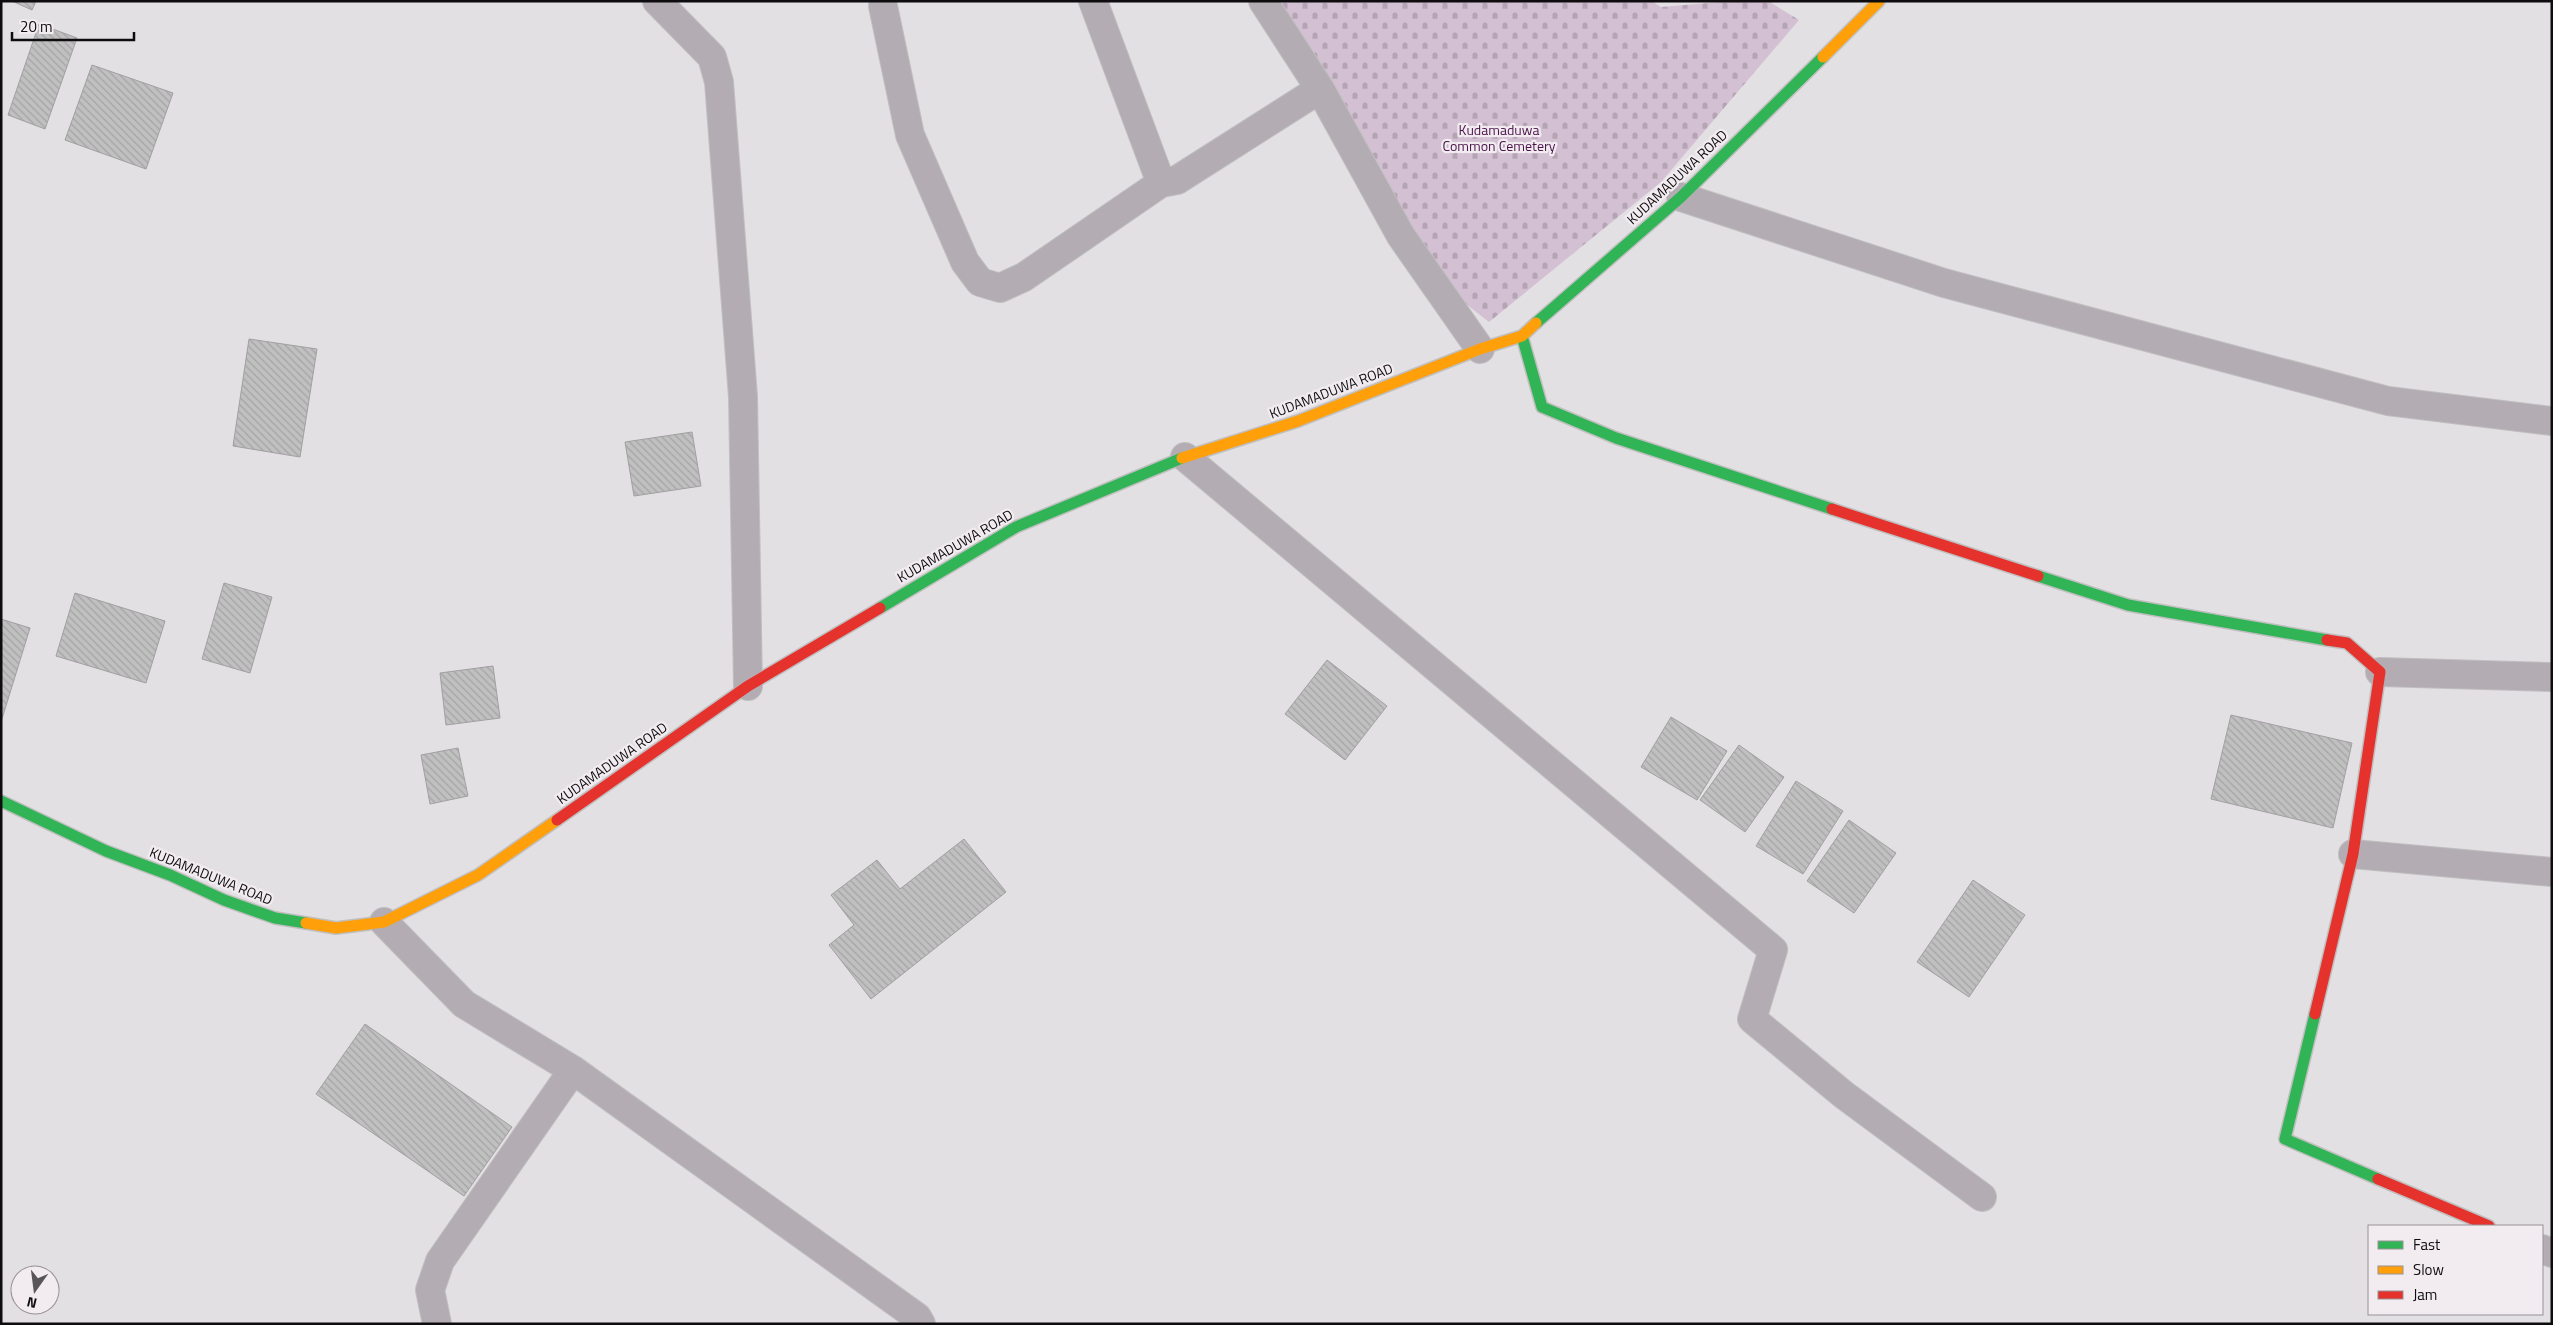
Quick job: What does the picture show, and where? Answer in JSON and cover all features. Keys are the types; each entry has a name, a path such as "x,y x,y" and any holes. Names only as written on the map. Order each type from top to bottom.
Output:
{"street":[{"path":"657,1 712,57 719,82 743,397 748,686"},
{"path":"1093,1 1161,183"},
{"path":"1263,1 1320,89 1401,236 1480,349"},
{"name":"KUDAMADUWA ROAD","path":"1,801 106,851 170,875 224,900 275,918 336,928 384,922 478,875 748,686 1016,527 1185,457 1298,421 1480,349 1522,336 1681,197 1879,1"},
{"path":"883,6 910,135 965,262 980,282 1000,288 1024,277 1161,183 1177,180 1320,89"},
{"path":"1681,197 1944,283 2388,401 2552,421"},
{"path":"1522,336 1542,407 1616,438 2128,605 2347,643 2380,672 2552,677"},
{"path":"1185,457 1774,950 1752,1018 1844,1095 1982,1197"},
{"path":"2380,672 2353,854 2285,1139 2487,1225"},
{"path":"2353,854 2552,872"},
{"path":"384,922 464,1004 572,1070 917,1317 921,1324"},
{"path":"437,1324 430,1290 440,1261 572,1070"}],"green space":[{"name":"Kudamaduwa Common Cemetery","path":"1253,1 1652,1 1661,7 1733,1 1768,1 1799,20 1661,182 1489,322 1452,293"}],"building":[{"path":"12,1 36,1 32,10"},
{"path":"39,24 77,38 45,129 8,115"},
{"path":"92,65 173,93 146,169 65,140"},
{"path":"249,339 317,349 300,457 233,446"},
{"path":"692,432 701,486 634,496 625,442"},
{"path":"224,583 272,597 250,673 202,659"},
{"path":"75,593 165,621 146,683 56,656"},
{"path":"1,619 30,628 1,722"},
{"path":"1327,660 1387,706 1345,760 1285,714"},
{"path":"493,666 500,718 446,725 440,673"},
{"path":"2231,715 2352,743 2333,828 2211,799"},
{"path":"1671,717 1727,751 1697,800 1641,767"},
{"path":"1739,745 1784,777 1745,832 1700,800"},
{"path":"458,748 468,796 430,804 421,755"},
{"path":"1796,781 1843,811 1803,874 1756,846"},
{"path":"1849,820 1896,853 1854,913 1807,881"},
{"path":"964,839 1006,892 871,999 829,945 854,925 831,895 877,860 900,889"},
{"path":"1973,880 2025,915 1969,997 1917,962"},
{"path":"365,1024 512,1127 464,1196 316,1094"}],"traffic: fast":[{"path":"1536,323 1681,197 1823,57"},
{"path":"1522,336 1542,407 1616,438 1832,509"},
{"path":"880,608 1016,527 1182,458"},
{"path":"2038,576 2128,605 2327,640"},
{"path":"1,801 106,851 170,875 224,900 275,918 306,923"},
{"path":"2315,1014 2285,1139 2378,1179"}],"traffic: slow":[{"path":"1823,57 1879,1"},
{"path":"1182,458 1298,421 1480,349 1522,336 1536,323"},
{"path":"306,923 336,928 384,922 478,875 557,820"}],"traffic: jam":[{"path":"1832,509 2038,576"},
{"path":"557,820 748,686 880,608"},
{"path":"2315,1014 2353,854 2380,672 2347,643 2327,640"},
{"path":"2378,1179 2487,1225"}]}
